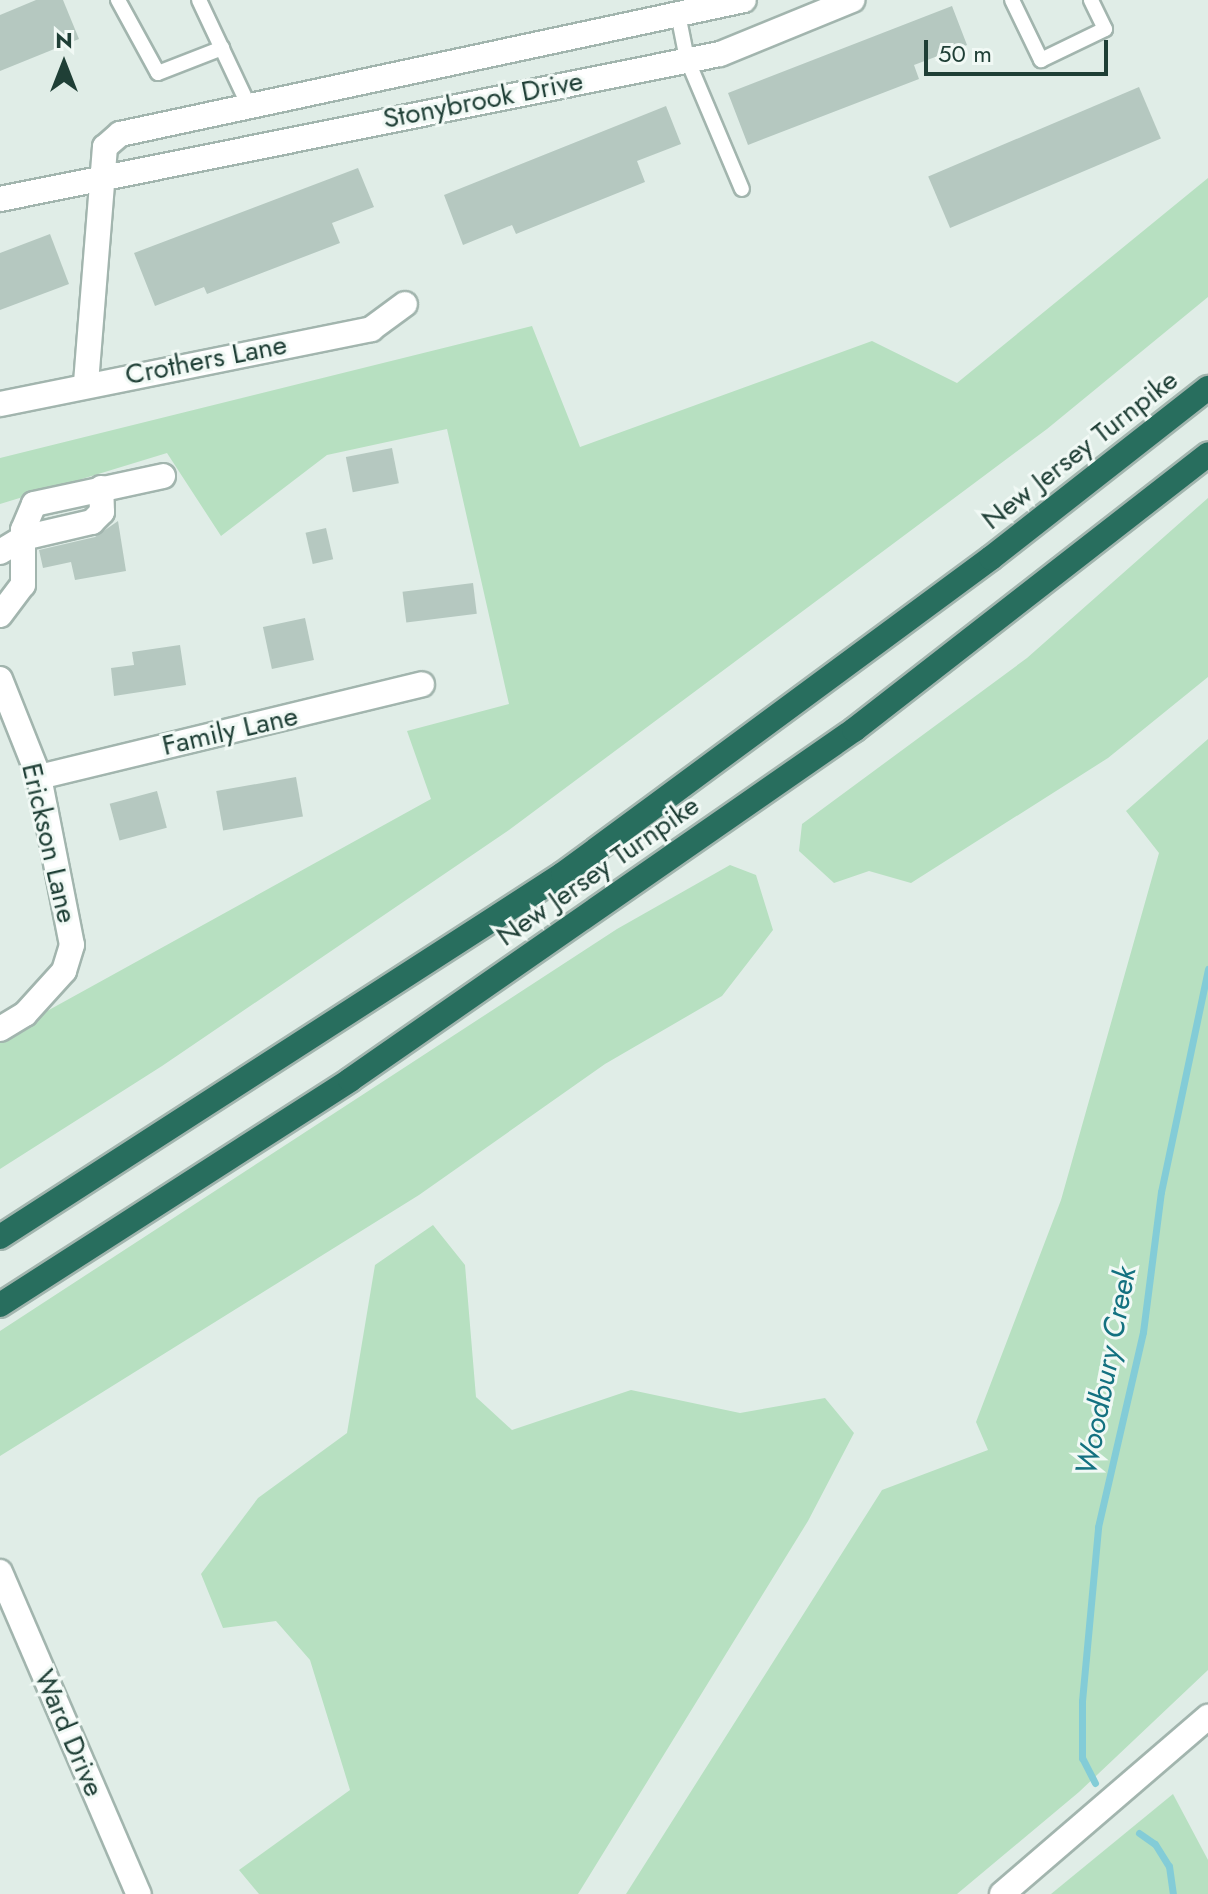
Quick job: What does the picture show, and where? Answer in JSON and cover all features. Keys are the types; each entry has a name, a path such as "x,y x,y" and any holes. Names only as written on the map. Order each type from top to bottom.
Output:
{"highway":[{"name":"New Jersey Turnpike","path":"0,1237 563,874 991,558 1208,388"},
{"name":"New Jersey Turnpike","path":"0,1305 350,1080 854,730 1208,454"}],"street":[{"name":"Stonybrook Drive","path":"106,176 105,147 120,134 248,104 678,14 708,3 744,0"},
{"name":"Stonybrook Drive","path":"0,199 720,54 852,0"},
{"path":"86,383 106,176"},
{"name":"Crothers Lane","path":"0,404 86,383 371,329 405,304"},
{"path":"0,552 23,538 92,522 102,512 101,488 163,476"},
{"path":"0,615 23,585 23,538"},
{"name":"Erickson Lane","path":"0,679 39,777 72,945 64,971 25,1014 0,1029"},
{"name":"Family Lane","path":"39,777 422,684"},
{"name":"Ward Drive","path":"0,1572 139,1894"},
{"path":"1002,1894 1208,1717"}],"lane":[{"path":"118,0 158,73 222,48"},
{"path":"199,0 248,104"},
{"path":"1012,0 1041,60 1105,29 1091,0"},
{"path":"678,14 687,59 742,189"}],"green space":[{"path":"1208,178 1208,297 1047,429 509,830 162,1066 0,1169 0,1037 431,799 407,731 509,704 447,429 327,455 221,536 167,453 0,504 0,458 532,326 580,447 872,341 957,383"},
{"path":"1208,498 1208,677 1108,758 911,883 869,871 834,883 799,851 802,824 1027,658"},
{"path":"1208,739 1208,1670 1079,1792 957,1894 626,1894 882,1490 988,1450 976,1422 1061,1200 1159,853 1126,811"},
{"path":"730,865 756,875 773,930 722,996 605,1064 419,1195 0,1456 0,1331 617,929"},
{"path":"433,1225 465,1265 476,1397 512,1430 631,1390 740,1413 825,1398 854,1433 808,1521 578,1894 259,1894 239,1870 350,1790 310,1660 276,1621 223,1628 201,1574 258,1498 347,1433 375,1265"},
{"path":"1173,1794 1208,1860 1208,1894 1051,1894"}],"building":[{"path":"36,0 63,0 79,39 0,71 0,15"},
{"path":"952,6 967,45 914,65 919,79 748,145 728,93"},
{"path":"1139,87 1161,139 950,228 928,176"},
{"path":"666,106 681,144 637,161 645,182 516,234 512,225 463,245 444,195"},
{"path":"358,168 374,207 332,223 340,243 207,294 204,287 155,306 134,253"},
{"path":"50,234 69,284 0,310 0,253"},
{"path":"392,448 399,483 353,492 346,457"},
{"path":"118,521 126,571 75,580 71,562 43,568 39,550 95,537"},
{"path":"326,528 333,559 313,564 306,533"},
{"path":"473,583 477,614 406,622 403,592"},
{"path":"305,618 314,660 272,669 263,627"},
{"path":"180,645 186,685 114,696 111,668 134,665 132,652"},
{"path":"296,777 303,816 223,830 216,791"},
{"path":"157,791 167,828 120,840 110,804"}],"waterway":[{"name":"Woodbury Creek","path":"1095,1783 1082,1758 1082,1701 1098,1527 1143,1332 1161,1192 1208,969"},
{"name":"Woodbury Creek","path":"1139,1833 1155,1844 1169,1866 1173,1894"}]}
